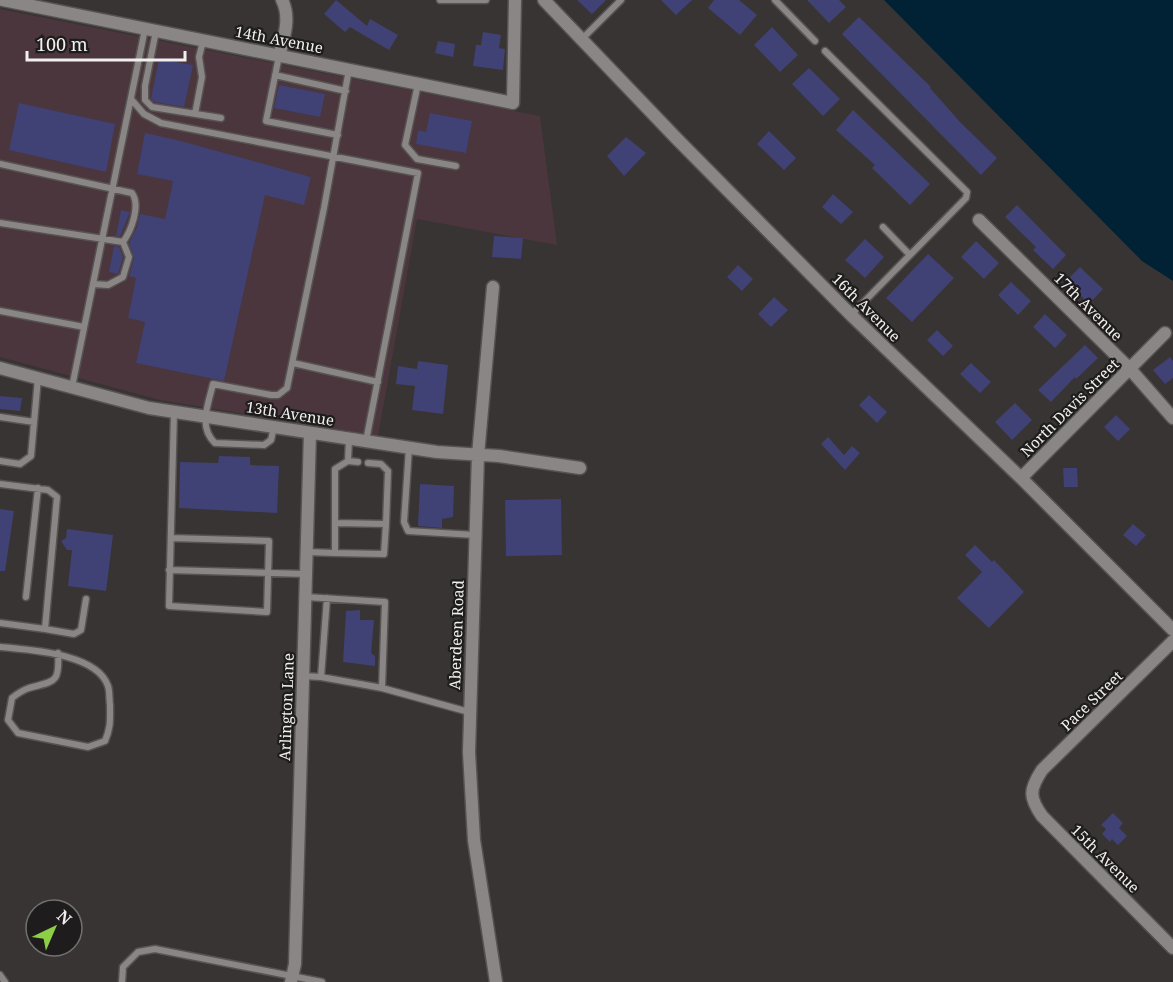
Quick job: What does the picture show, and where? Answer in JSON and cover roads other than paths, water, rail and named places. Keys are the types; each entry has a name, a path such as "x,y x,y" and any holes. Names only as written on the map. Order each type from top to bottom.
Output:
{"street":[{"name":"14th Avenue","path":"3,0 27,2 151,30 513,103 516,0"},
{"path":"279,56 285,26 286,7 282,0"},
{"name":"16th Avenue","path":"544,0 851,315 1021,478 1173,630"},
{"path":"555,0 558,14"},
{"name":"17th Avenue","path":"979,220 1130,369 1173,418"},
{"name":"Aberdeen Road","path":"493,287 478,455 469,712 470,784 474,840 496,982"},
{"name":"North Davis Street","path":"1021,478 1165,333"},
{"name":"13th Avenue","path":"0,368 149,408 437,452 580,468"},
{"name":"Arlington Lane","path":"292,979 295,964 310,433"},
{"name":"Pace Street","path":"1033,784 1042,770 1173,641"},
{"name":"15th Avenue","path":"1033,784 1032,801 1042,816 1173,948"}],"lane":[{"path":"440,0 486,0"},
{"path":"581,40 621,0"},
{"path":"775,0 815,41"},
{"path":"72,387 131,99 151,30"},
{"path":"151,30 145,100 152,107 221,118"},
{"path":"195,114 202,77 199,57 203,40"},
{"path":"825,51 968,192 966,198 851,315"},
{"path":"279,56 266,121 338,135"},
{"path":"274,427 271,440 264,445 215,443 208,437 205,428 213,384 261,394 278,395 287,388 350,69"},
{"path":"275,75 346,91"},
{"path":"418,83 405,145 417,159 456,166"},
{"path":"131,99 144,114 161,123 418,173 366,441"},
{"path":"0,164 132,192 135,205 129,232 123,242"},
{"path":"0,223 123,242"},
{"path":"883,227 909,254"},
{"path":"93,284 108,285 123,277 129,256 123,242"},
{"path":"0,311 84,327"},
{"path":"292,363 378,382"},
{"path":"0,461 20,464 31,456 38,378"},
{"path":"171,538 269,541 267,612 169,606 174,411"},
{"path":"0,417 34,422"},
{"path":"348,461 349,439"},
{"path":"410,447 404,522 408,531 475,535"},
{"path":"335,553 336,469 348,461 358,462"},
{"path":"307,552 384,554 388,471 381,464 368,463"},
{"path":"0,484 48,490 57,498 45,628"},
{"path":"26,597 38,488"},
{"path":"336,523 386,524"},
{"path":"169,570 307,574"},
{"path":"305,597 385,602 382,688"},
{"path":"321,677 327,598"},
{"path":"0,623 74,634 81,630 86,599"},
{"path":"0,646 58,653 82,663 102,676 109,687 111,727 105,741 88,747 18,733 8,720 12,698 27,688 48,685 54,679 59,669 58,653"},
{"path":"303,676 382,688 469,712"},
{"path":"122,982 123,967 138,952 155,949 292,979 322,982"},
{"path":"0,975 5,982"}],"water":[{"path":"884,0 1173,0 1173,281 1142,261"}]}
